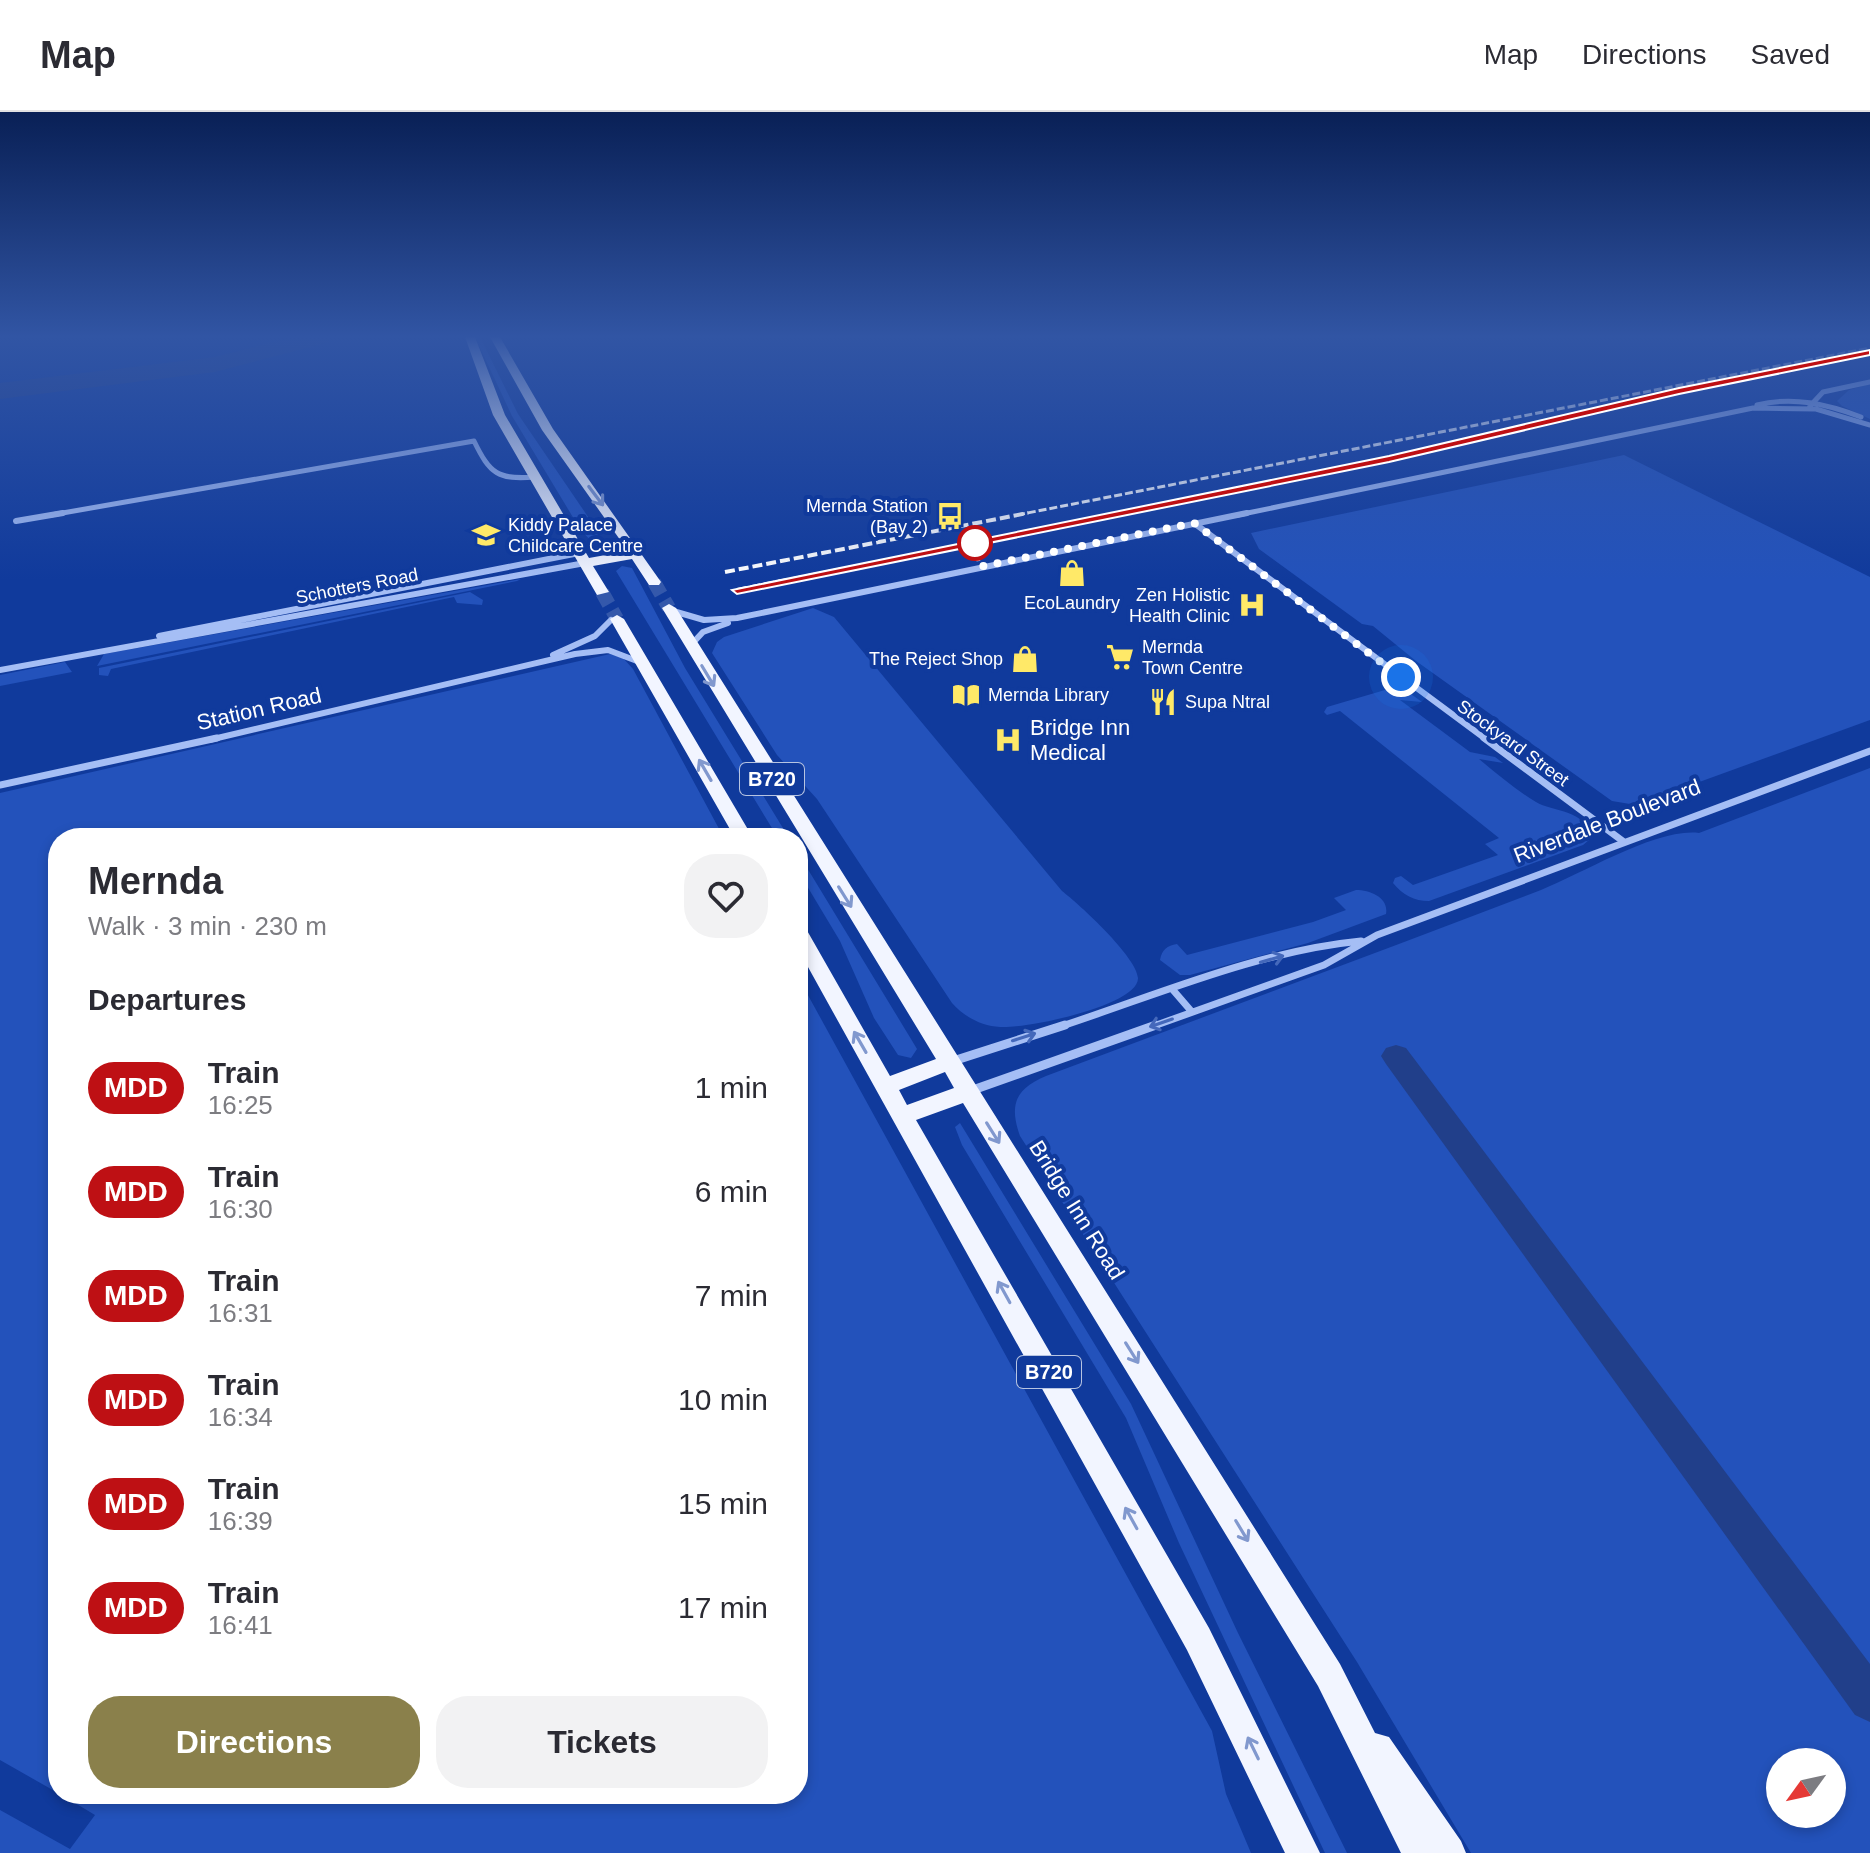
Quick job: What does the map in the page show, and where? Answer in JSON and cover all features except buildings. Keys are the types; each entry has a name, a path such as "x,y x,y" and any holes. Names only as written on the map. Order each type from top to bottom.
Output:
{"main road":[{"path":"501,418 602,592"},
{"path":"541,418 654,582"},
{"name":"Schotters Road","path":"582,558 633,548"},
{"name":"Bridge Inn Road","path":"669,608 804,828"},
{"name":"B720","path":"614,620 647,669 738,828"},
{"name":"Bridge Inn Road","path":"808,835 1329,1675 1419,1853"},
{"name":"B720","path":"808,950 1198,1639 1303,1853"},
{"name":"Riverdale Boulevard","path":"886,1086 950,1062"},
{"name":"Riverdale Boulevard","path":"903,1116 968,1092"},
{"path":"1329,1675 1449,1853"}],"street":[{"path":"669,608 690,619 705,621 759,614 1703,418"},
{"path":"16,521 474,441 488,469 496,475 507,479 535,477"},
{"name":"Stockyard Street","path":"1194,523 1624,842"},
{"name":"Schotters Road","path":"0,670 582,558"},
{"name":"Schotters Road","path":"84,653 216,624 582,558"},
{"path":"690,646 703,632 759,614"},
{"name":"Station Road","path":"525,664 595,636 614,620"},
{"name":"Station Road","path":"0,785 146,755 525,664 614,650 632,656 647,669"},
{"name":"Riverdale Boulevard","path":"968,1092 1324,965 1362,941 1870,751"},
{"name":"Riverdale Boulevard","path":"950,1062 1308,948 1362,941"},
{"path":"1173,990 1192,1012"}],"shaded area":[{"path":"513,418 521,418 597,530 597,543 592,542 580,529"},
{"path":"1624,455 1870,577 1870,720 1636,805 1612,801 1416,661 1373,626 1362,624 1259,549 1251,533"},
{"path":"622,566 632,568 685,668 783,828 772,828 616,571"},
{"path":"521,579 517,581 97,666 104,654"},
{"path":"470,592 483,600 482,605 457,603 454,597 111,669 108,676 99,675 99,668"},
{"path":"813,608 834,617 1062,891 1118,945 1135,969 1138,978 1133,988 1120,998 1079,1014 1013,1027 980,1023 952,1003 817,799 777,755 712,653 717,642 724,637"},
{"path":"610,654 623,658 633,669 719,828 48,828 48,1787 0,1760 0,793"},
{"path":"65,662 72,672 0,686 0,675"},
{"path":"1404,689 1422,702 1400,700 1470,752 1495,757 1503,763 1479,759 1529,797 1578,817 1588,830 1589,840 1583,845 1429,901 1401,891 1393,883 1395,878 1401,876 1413,885 1498,855 1485,844 1499,838 1340,711 1327,715 1324,712 1327,707 1385,690"},
{"path":"1870,768 1870,1853 1471,1853 1357,1662 1020,1136 1015,1107 1027,1086 1046,1076 1541,890 1641,844 1682,833 1699,833"},
{"path":"808,869 917,1049 911,1058 898,1055 874,1018 840,941 808,888"},
{"path":"1356,890 1382,899 1386,914 1308,943 1190,975 1180,975 1160,960 1168,947 1177,944 1187,955 1313,922 1346,910 1334,898"},
{"path":"808,995 1212,1731 1226,1794 1251,1853 0,1853 0,1810 70,1849 95,1815 77,1804 808,1804"},
{"path":"960,1123 1131,1404 1238,1633 1347,1853 1325,1853 1179,1543 1126,1418 962,1145 955,1127"}],"waterway":[{"path":"1396,1056 1870,1700"}],"tunnel":[{"path":"654,582 669,608"},
{"path":"602,592 617,619"}],"railway":[{"path":"1017,515 1511,418"},
{"path":"1125,513 1310,476 1526,427"},
{"path":"725,572 1028,513"},
{"path":"737,590 1125,513"},
{"path":"1115,515 1125,513"}],"train":[{"name":"MDD","path":"737,590 1389,459 1563,418"}],"place":[{"name":"Mernda Station (Bay 2)","path":"950,516"},
{"name":"Kiddy Palace Childcare Centre","path":"486,535"},
{"name":"EcoLaundry","path":"1072,573"},
{"name":"Zen Holistic Health Clinic","path":"1252,605"},
{"name":"Mernda Town Centre","path":"1120,657"},
{"name":"The Reject Shop","path":"1025,659"},
{"name":"Mernda Library","path":"966,695"},
{"name":"Supa Ntral","path":"1163,702"},
{"name":"Bridge Inn Medical","path":"1008,740"}],"route":[{"path":"975,543 979,567 1194,523 1401,677"}]}
